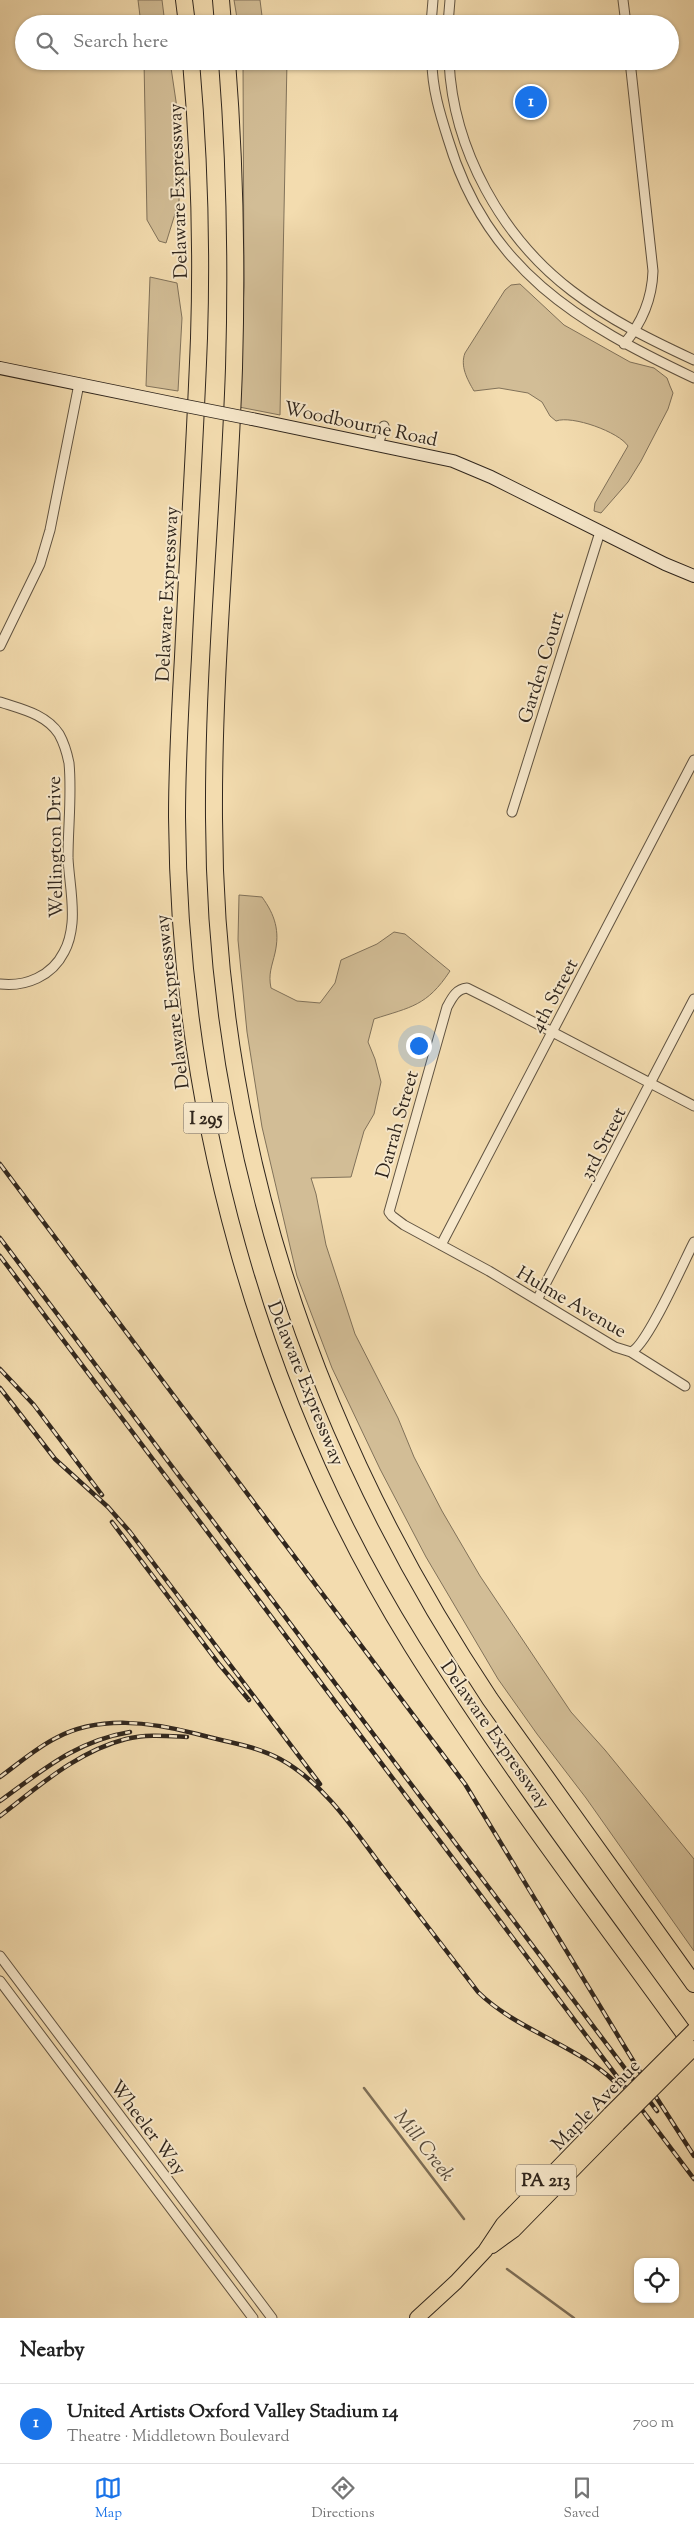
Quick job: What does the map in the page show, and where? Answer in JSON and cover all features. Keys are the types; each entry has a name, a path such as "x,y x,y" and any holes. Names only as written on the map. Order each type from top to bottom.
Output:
{"highway":[{"path":"184,0 186,15"},
{"path":"221,0 222,15"},
{"name":"Delaware Expressway","path":"192,70 197,157 200,284 178,749 177,846 181,936 193,1041 213,1151 232,1231 256,1310 295,1415 333,1500 396,1618 464,1726 694,2048"},
{"name":"Delaware Expressway","path":"227,70 235,218 235,298 215,749 214,868 230,1040 257,1178 290,1294 324,1389 382,1518 403,1558 453,1643 490,1699 694,1984"}],"main road":[{"name":"Woodbourne Road","path":"0,368 453,461 491,477 600,532 694,576"},
{"name":"Maple Avenue","path":"417,2318 485,2251 514,2230 694,2030"},
{"name":"Maple Avenue","path":"614,2119 694,2048"}],"street":[{"path":"432,15 433,0"},
{"path":"449,15 450,0"},
{"path":"624,0 625,15"},
{"path":"433,70 441,116 454,158 474,203 495,236 540,287 582,318 624,344 694,378"},
{"path":"450,70 455,104 466,144 479,177 508,226 554,277 608,316 694,360"},
{"path":"624,344 635,331 650,300 653,271 631,70"},
{"path":"0,646 40,564 50,530 80,384"},
{"path":"378,445 384,426"},
{"name":"Garden Court","path":"512,812 600,532"},
{"name":"Wellington Drive","path":"0,702 46,720 58,734 67,754 69,778 68,858 72,922 70,940 63,954 50,970 28,982 0,984"},
{"name":"4th Street","path":"441,1245 694,760"},
{"name":"Darrah Street","path":"441,1245 392,1216 390,1207 447,1007 460,990 467,988 553,1032"},
{"name":"3rd Street","path":"538,1300 694,999"},
{"path":"553,1032 694,1106"},
{"path":"630,1352 641,1344 650,1329 694,1242"},
{"name":"Hulme Avenue","path":"441,1245 538,1300 615,1347 630,1352 685,1386"},
{"name":"Wheeler Way","path":"0,1956 272,2318"},
{"name":"Wheeler Way","path":"0,1981 253,2318"}],"shaded area":[{"path":"138,0 162,0 164,15 140,15"},
{"path":"234,0 260,0 262,15 236,15"},
{"path":"144,70 171,70 181,135 179,201 166,243 159,241 147,220"},
{"path":"243,70 287,70 280,415 239,407 244,286"},
{"path":"150,277 177,283 182,318 178,391 146,386"},
{"path":"520,284 564,325 630,362 654,368 667,378 673,393 668,409 641,461 628,482 601,513 594,511 595,503 628,446 615,435 595,426 573,420 556,421 550,416 542,402 528,393 499,388 474,391 465,372 463,363 465,353 505,290 511,285"},
{"path":"239,895 262,897 270,910 277,930 275,953 270,974 271,988 297,1001 320,1003 335,983 341,960 377,944 394,932 405,934 450,971 434,992 417,1004 374,1019 368,1042 381,1082 374,1114 364,1131 351,1177 311,1178 326,1245 355,1334 398,1418 414,1457 442,1511 480,1576 571,1712 605,1750 694,1859 694,1951 586,1798 498,1679 426,1557 380,1469 332,1368 297,1276 262,1127 247,1032 238,940"}],"waterway":[{"name":"Mill Creek","path":"364,2088 464,2219"},
{"name":"Mill Creek","path":"507,2269 574,2318"}],"railway":[{"path":"0,1164 465,1784 640,2072 694,2156"},
{"path":"0,1238 657,2111"},
{"path":"0,1256 694,2179"},
{"path":"0,1369 34,1405 102,1495"},
{"path":"0,1388 55,1459 108,1507 130,1532 320,1784"},
{"path":"112,1522 219,1664 249,1700"},
{"path":"0,1777 34,1751 56,1738 73,1731 107,1723 162,1726 250,1747 270,1754 297,1769 340,1811 478,1992 494,2006 528,2028 582,2057 615,2082"},
{"path":"0,1801 46,1768 76,1750 93,1742 130,1732"},
{"path":"0,1816 75,1761 108,1745 141,1736 187,1737"}],"place":[{"name":"United Artists Oxford Valley Stadium 14","path":"531,102"}]}
